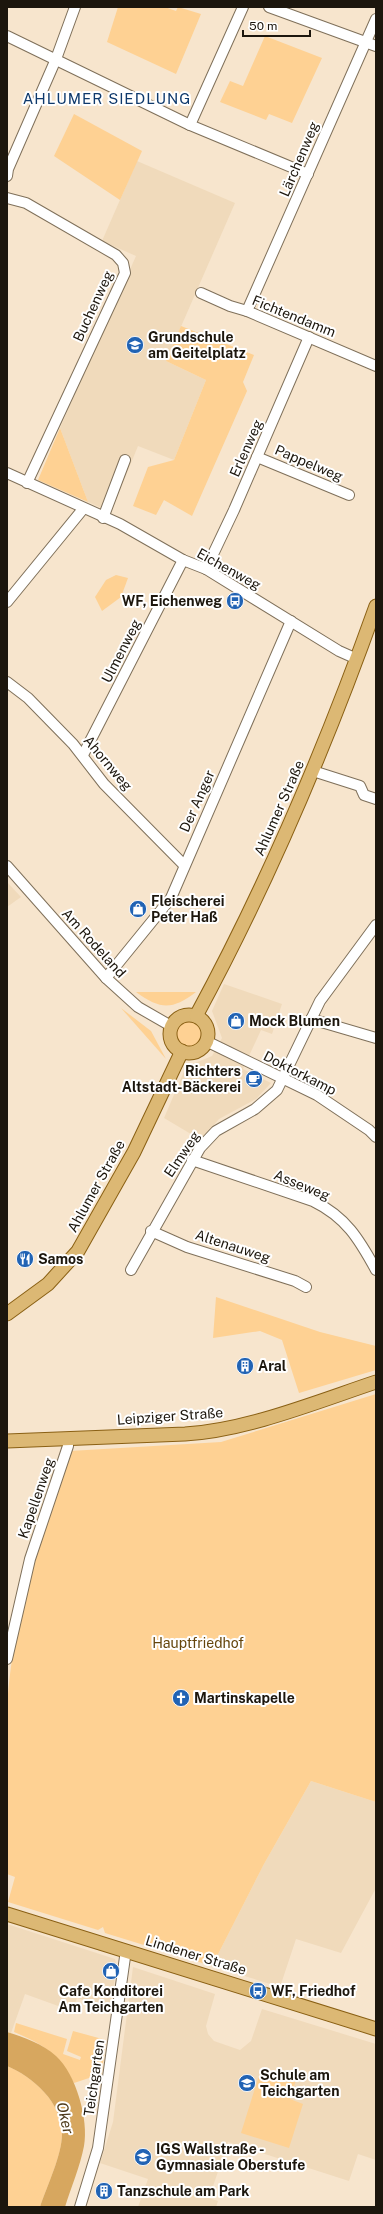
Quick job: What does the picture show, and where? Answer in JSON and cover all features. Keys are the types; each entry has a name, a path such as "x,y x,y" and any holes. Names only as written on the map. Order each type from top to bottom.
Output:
{"main road":[{"name":"Ahlumer Straße","path":"196,1016 242,926 313,771 376,606"},
{"path":"182,1016 196,1016 205,1025 207,1033 206,1042 196,1051 182,1051 172,1043 170,1034 171,1026 182,1016"},
{"name":"Ahlumer Straße","path":"7,1314 48,1284 78,1250 134,1152 182,1051"},
{"name":"Leipziger Straße","path":"7,1440 185,1434 226,1429 376,1382"},
{"name":"Lindener Straße","path":"7,1914 376,2029"}],"street":[{"path":"7,176 8,168 56,59 75,7"},
{"path":"190,125 243,7"},
{"path":"269,7 376,46"},
{"name":"Lärchenweg","path":"247,311 376,19"},
{"path":"7,36 190,125 308,174"},
{"name":"Buchenweg","path":"7,198 26,203 116,255 123,263 125,273 27,483"},
{"name":"Fichtendamm","path":"201,293 376,366"},
{"name":"Erlenweg","path":"206,569 309,337"},
{"name":"Pappelweg","path":"257,457 349,496"},
{"path":"103,518 125,460"},
{"name":"Eichenweg","path":"7,473 151,540 183,560 206,569 291,621 338,652 357,659"},
{"path":"7,602 83,509"},
{"name":"Ulmenweg","path":"83,755 183,560"},
{"name":"Der Anger","path":"106,978 161,912 170,898 291,621"},
{"name":"Ahornweg","path":"7,682 28,698 83,755 104,784 184,865"},
{"path":"313,771 360,786 364,795 376,799"},
{"name":"Am Rodeland","path":"7,866 106,978 138,1007 171,1026"},
{"name":"Elmweg","path":"131,1270 151,1231 192,1160 206,1139 268,1098 276,1090 320,1001 376,925"},
{"path":"311,1019 376,1038"},
{"name":"Doktorkamp","path":"206,1042 283,1078 337,1108 376,1137"},
{"name":"Asseweg","path":"192,1160 313,1201 328,1208 350,1228 376,1270"},
{"name":"Altenauweg","path":"151,1231 187,1247 295,1281 306,1287"},
{"name":"Kapellenweg","path":"7,1660 30,1559 68,1446 68,1438"},
{"name":"Teichgarten","path":"80,2207 98,2148 126,1950"}],"shaded area":[{"name":"Grundschule am Geitelplatz","path":"137,161 235,203 166,361 206,380 174,460 138,446 111,512 88,502 60,428 136,256 102,241"},
{"path":"7,882 21,897 7,907"},
{"path":"224,984 282,1004 272,1034 261,1030 243,1069 271,1083 256,1099 219,1119 201,1140 164,1118 185,1069 190,1065 212,1056 222,1038 212,1011"},
{"path":"311,1781 376,1802 376,1888 341,1953 296,1939 280,1987 212,1966 264,1864"},
{"path":"7,1924 115,1959 117,1968 109,2008 77,1998 72,2011 25,1994 11,2033 7,2032"},
{"name":"Schule am Teichgarten","path":"133,1967 215,1994 206,2026 208,2034 214,2041 240,2050 251,2041 262,2009 376,2044 376,2160 358,2154 349,2181 228,2142 209,2198 218,2201 216,2207 138,2207 148,2179 100,2163 113,2122"}],"green space":[{"path":"118,7 165,7 176,11 178,7 201,14 176,74 107,42"},
{"path":"265,36 322,58 292,123 269,114 266,120 220,102 230,81 243,86"},
{"path":"74,114 142,151 120,200 54,156"},
{"path":"181,326 254,355 243,382 247,391 192,516 164,500 156,515 133,506 148,467 174,460 206,380 166,361"},
{"path":"60,428 88,502 38,480"},
{"path":"116,575 128,578 121,597 102,611 95,597 106,580"},
{"path":"136,992 196,992 180,1002 166,1006 153,1002"},
{"path":"121,1008 151,1031 166,1059"},
{"path":"188,1021 197,1025 201,1034 197,1043 188,1047 179,1043 175,1034 179,1025"},
{"path":"216,1297 320,1332 376,1346 376,1370 299,1393 282,1340 260,1331 213,1338"},
{"name":"Hauptfriedhof","path":"376,1394 376,1802 311,1781 264,1864 212,1966 105,1933 103,1927 98,1930 8,1902 15,1877 7,1874 6,1731 10,1677 21,1611 39,1546 70,1451 221,1442"},
{"path":"16,2023 67,2039 63,2054 80,2060 81,2057 67,2051 73,2031 106,2040 101,2079 92,2077 74,2083 63,2065 50,2052 34,2041 14,2032"},
{"path":"7,2066 27,2077 44,2092 57,2111 61,2122 62,2134 60,2151 40,2207 7,2207"},
{"path":"261,2069 296,2080 290,2099 303,2104 289,2148 241,2133"}],"water":[{"name":"Oker","path":"7,2032 33,2041 56,2056 70,2074 79,2098 85,2124 84,2146 65,2207 40,2207 60,2151 62,2134 61,2122 57,2111 44,2092 27,2077 7,2066"}],"place":[{"name":"Grundschule am Geitelplatz","path":"135,345"},
{"name":"WF, Eichenweg","path":"235,601"},
{"name":"Fleischerei Peter Haß","path":"138,909"},
{"name":"Mock Blumen","path":"236,1021"},
{"name":"Richters Altstadt-Bäckerei","path":"254,1079"},
{"name":"Samos","path":"25,1259"},
{"name":"Aral","path":"245,1366"},
{"name":"Martinskapelle","path":"181,1698"},
{"name":"Cafe Konditorei Am Teichgarten","path":"111,1971"},
{"name":"WF, Friedhof","path":"258,1991"},
{"name":"Schule am Teichgarten","path":"247,2083"},
{"name":"IGS Wallstraße - Gymnasiale Oberstufe","path":"143,2157"},
{"name":"Tanzschule am Park","path":"104,2191"}],"district":[{"name":"AHLUMER SIEDLUNG","path":"107,99"}]}
